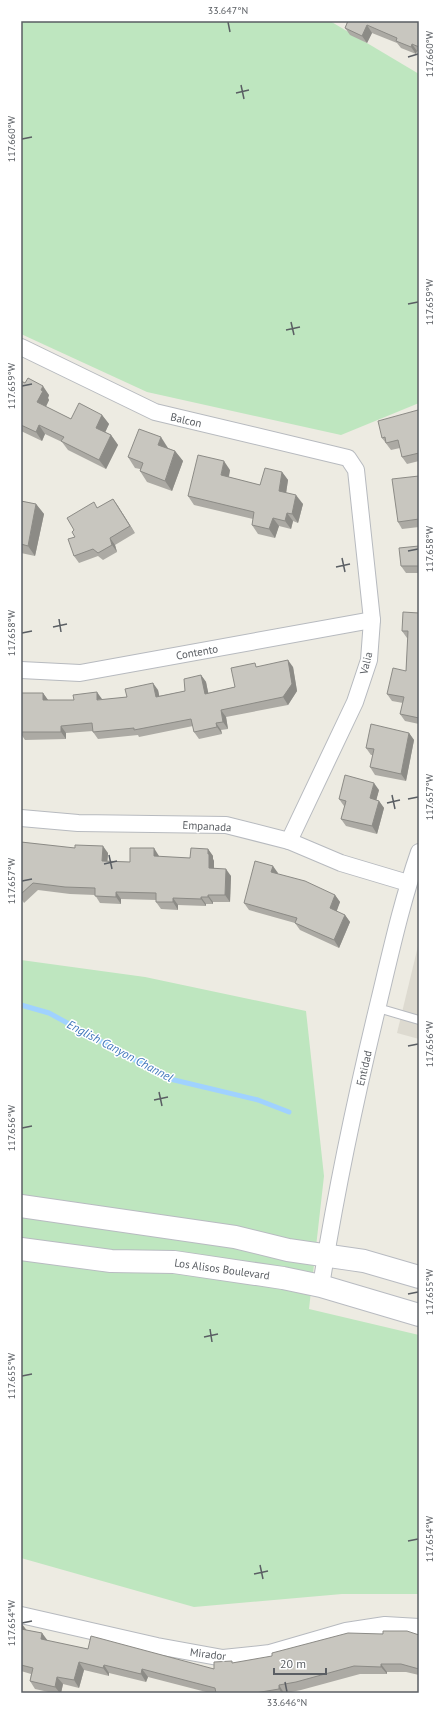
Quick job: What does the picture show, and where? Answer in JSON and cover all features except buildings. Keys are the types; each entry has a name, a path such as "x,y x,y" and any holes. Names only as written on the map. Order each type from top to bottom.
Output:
{"main road":[{"path":"21,1206 235,1237 288,1250 326,1254 364,1261 419,1277"},
{"name":"Los Alisos Boulevard","path":"21,1249 111,1261 174,1262 283,1278 321,1286 419,1315"}],"street":[{"name":"Balcon","path":"21,347 155,412 348,458 356,470"},
{"name":"Valia","path":"289,841 355,702 369,660 372,620 356,470"},
{"name":"Contento","path":"21,670 80,673 372,620"},
{"name":"Empanada","path":"21,818 78,823 226,825 260,832 289,841 341,863 413,885"},
{"name":"Entidad","path":"321,1286 329,1228 378,1008 413,885 419,852"},
{"name":"Mirador","path":"21,1615 157,1646 223,1658 270,1653 346,1631 385,1625 419,1627"}],"lane":[{"path":"378,1008 419,1020"}],"shaded area":[{"path":"419,942 419,1039 397,1033"}],"green space":[{"path":"21,21 330,21 419,74 419,403 341,435 147,392 21,334"},
{"path":"21,960 145,977 306,1011 324,1176 309,1309 419,1335 419,1594 342,1594 194,1607 21,1558"}],"waterway":[{"name":"English Canyon Channel","path":"21,1005 49,1013 170,1079 258,1100 289,1112"}]}
